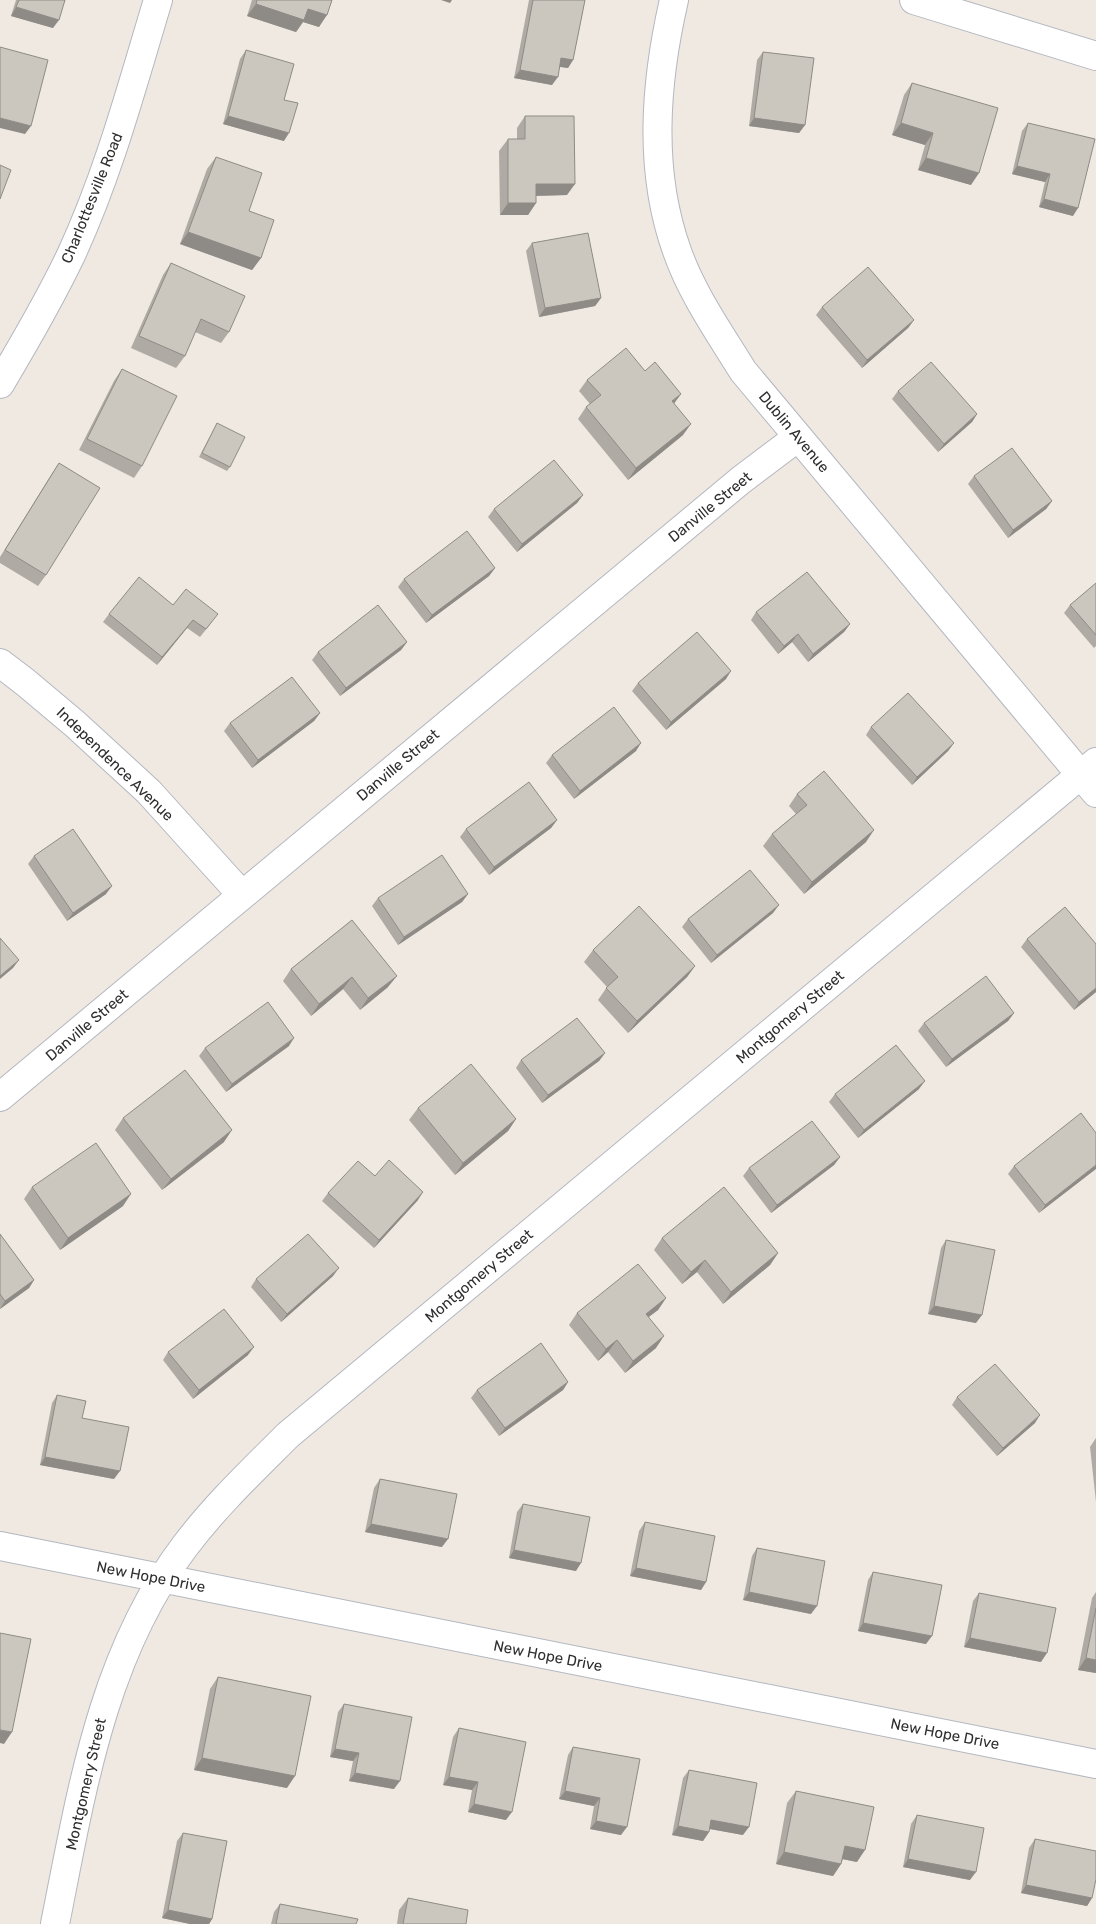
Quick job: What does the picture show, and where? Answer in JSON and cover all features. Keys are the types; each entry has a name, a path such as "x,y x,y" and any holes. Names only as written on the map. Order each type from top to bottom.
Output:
{"street":[{"name":"Charlottesville Road","path":"0,384 40,315 71,255 96,194 118,132 158,0"},
{"name":"Dublin Avenue","path":"674,0 667,30 658,88 657,132 660,180 677,252 703,308 743,370 798,437 1091,777"},
{"path":"914,0 1096,56"},
{"name":"Danville Street","path":"0,1097 741,480 798,437"},
{"name":"Independence Avenue","path":"0,663 75,724 149,792 242,895"},
{"name":"Montgomery Street","path":"55,1924 85,1777 104,1709 132,1635 162,1580 184,1548 222,1500 288,1435 1091,777"},
{"name":"New Hope Drive","path":"0,1546 162,1580 1096,1764"}],"building":[{"path":"19,0 65,0 59,20 16,7"},
{"path":"257,0 332,0 327,15 308,9 304,20 256,4"},
{"path":"533,0 585,0 573,60 561,58 558,77 520,70"},
{"path":"0,47 48,60 31,126 0,118"},
{"path":"246,50 294,64 284,100 298,103 289,133 228,116"},
{"path":"763,52 814,58 805,125 754,118"},
{"path":"912,83 998,108 979,173 926,158 933,133 901,123"},
{"path":"525,116 574,116 575,184 536,184 536,203 508,203 508,139 525,139"},
{"path":"1028,123 1095,139 1078,208 1044,199 1050,174 1017,166"},
{"path":"216,157 262,173 249,211 274,220 261,258 188,232"},
{"path":"0,165 11,170 0,199"},
{"path":"588,233 601,298 545,308 532,243"},
{"path":"171,263 245,296 229,332 201,319 185,356 139,336"},
{"path":"868,267 914,320 867,360 822,307"},
{"path":"626,348 645,371 655,362 681,394 672,401 691,424 636,468 586,407 601,395 587,380"},
{"path":"931,362 977,414 944,444 898,391"},
{"path":"122,369 177,396 142,466 87,439"},
{"path":"217,423 245,437 230,467 202,453"},
{"path":"1012,448 1052,501 1013,530 974,476"},
{"path":"554,460 583,495 522,544 494,509"},
{"path":"59,463 100,488 46,575 5,550"},
{"path":"467,531 495,568 432,615 404,579"},
{"path":"807,572 850,624 813,654 798,634 784,646 756,612"},
{"path":"139,577 173,605 186,589 218,614 206,629 193,620 162,657 109,614"},
{"path":"1096,583 1096,635 1070,605"},
{"path":"378,605 407,642 346,688 318,652"},
{"path":"697,632 731,671 671,722 638,683"},
{"path":"292,677 320,713 258,760 230,723"},
{"path":"908,693 954,743 917,777 871,727"},
{"path":"614,707 641,743 580,791 552,755"},
{"path":"824,771 874,830 812,882 772,834 807,805 797,794"},
{"path":"529,782 557,820 494,867 466,829"},
{"path":"73,829 112,886 73,913 34,856"},
{"path":"442,855 468,894 404,937 378,898"},
{"path":"750,870 779,905 717,955 688,919"},
{"path":"639,906 695,966 637,1021 606,988 618,977 593,950"},
{"path":"1065,907 1096,944 1096,988 1079,1002 1027,939"},
{"path":"352,920 397,976 368,998 352,977 319,1004 291,969"},
{"path":"0,938 19,960 0,976"},
{"path":"986,976 1014,1013 952,1059 924,1023"},
{"path":"268,1002 294,1038 232,1084 205,1048"},
{"path":"577,1018 605,1053 548,1095 521,1060"},
{"path":"896,1045 925,1081 864,1130 835,1094"},
{"path":"471,1064 516,1119 463,1163 418,1108"},
{"path":"185,1070 232,1130 171,1179 123,1118"},
{"path":"1081,1113 1096,1133 1096,1165 1045,1205 1014,1166"},
{"path":"812,1121 840,1157 777,1205 749,1168"},
{"path":"96,1143 131,1194 68,1238 32,1187"},
{"path":"389,1160 423,1192 379,1240 328,1193 358,1161 375,1176"},
{"path":"724,1187 778,1253 731,1292 705,1260 691,1272 662,1238"},
{"path":"0,1234 34,1280 5,1301 0,1294"},
{"path":"308,1234 339,1268 287,1314 256,1279"},
{"path":"946,1240 995,1250 982,1315 934,1306"},
{"path":"638,1264 666,1298 646,1314 664,1336 633,1361 617,1340 606,1349 577,1313"},
{"path":"224,1309 254,1347 199,1390 168,1352"},
{"path":"541,1343 568,1382 505,1428 477,1390"},
{"path":"995,1364 1040,1415 1003,1448 957,1397"},
{"path":"57,1395 86,1401 82,1418 129,1427 120,1471 45,1457"},
{"path":"380,1479 457,1494 448,1539 371,1524"},
{"path":"523,1504 590,1517 581,1563 514,1550"},
{"path":"645,1522 715,1536 706,1582 636,1568"},
{"path":"757,1548 825,1561 817,1606 749,1592"},
{"path":"873,1572 942,1585 932,1636 863,1623"},
{"path":"979,1593 1056,1608 1047,1653 970,1638"},
{"path":"1096,1608 1096,1660 1086,1658"},
{"path":"0,1633 31,1639 12,1732 0,1730"},
{"path":"218,1677 311,1696 295,1776 202,1758"},
{"path":"344,1704 412,1717 400,1781 355,1773 359,1753 335,1749"},
{"path":"459,1728 526,1742 512,1812 474,1804 478,1782 449,1777"},
{"path":"573,1747 640,1759 627,1827 596,1821 600,1798 565,1791"},
{"path":"689,1770 757,1783 749,1827 711,1820 709,1832 678,1826"},
{"path":"796,1791 874,1807 865,1850 845,1846 841,1864 784,1852"},
{"path":"917,1815 984,1828 976,1872 908,1859"},
{"path":"183,1833 227,1841 212,1919 168,1910"},
{"path":"1035,1839 1096,1851 1096,1879 1092,1898 1026,1885"},
{"path":"408,1898 468,1910 466,1924 403,1924"},
{"path":"280,1904 358,1919 356,1924 276,1924"}]}
